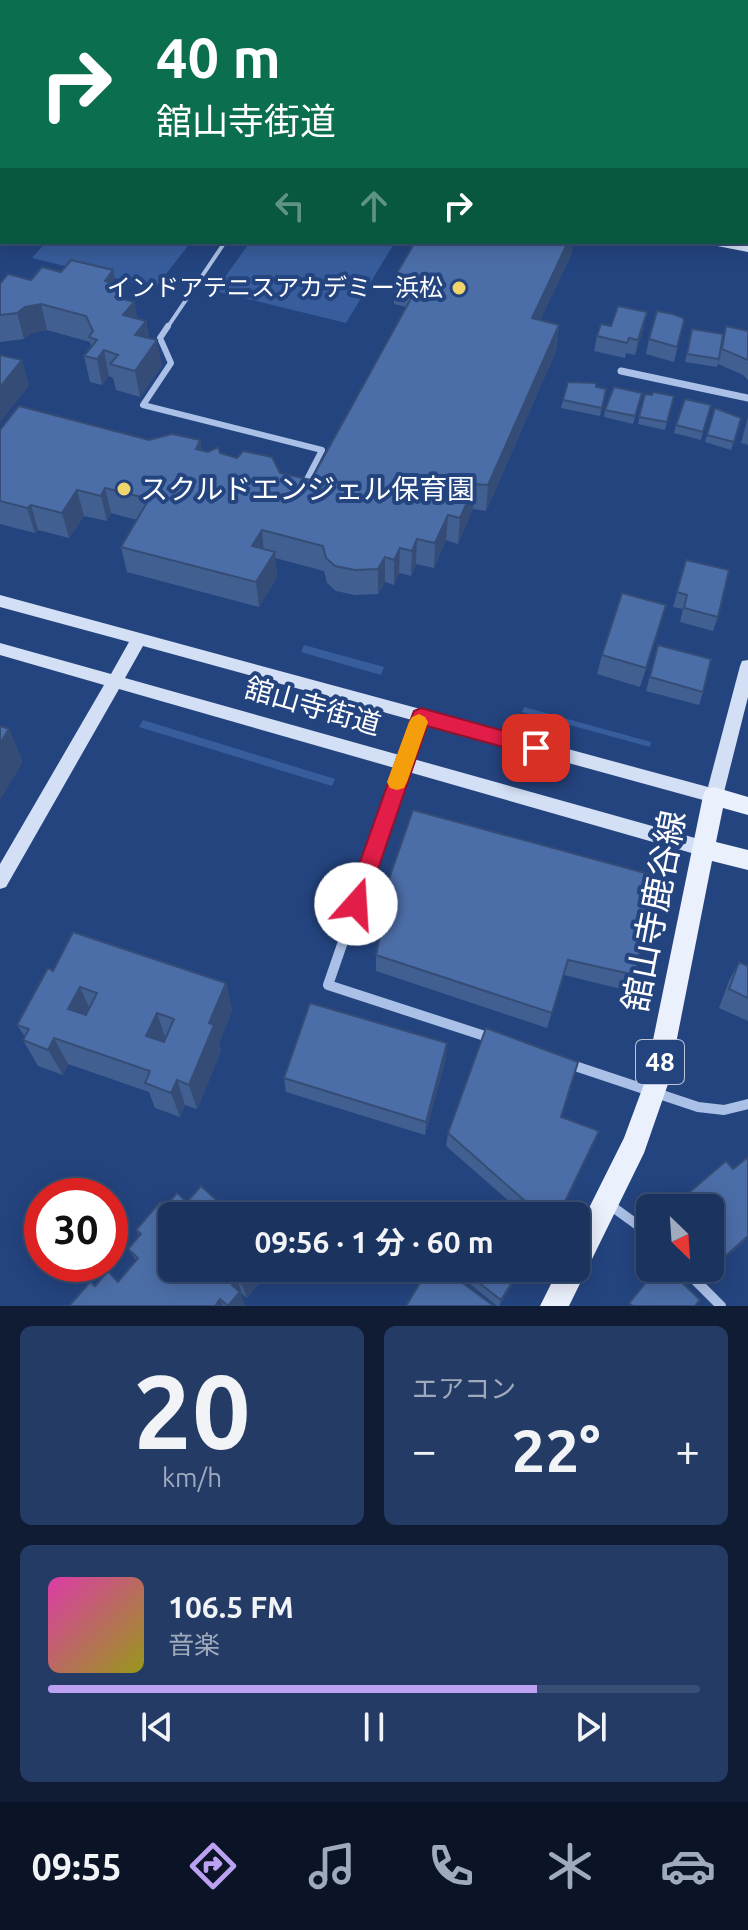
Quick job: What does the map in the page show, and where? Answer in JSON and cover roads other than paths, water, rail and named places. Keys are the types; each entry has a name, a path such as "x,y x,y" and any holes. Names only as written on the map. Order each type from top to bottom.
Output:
{"main road":[{"name":"舘山寺街道","path":"714,796 748,806"},
{"name":"舘山寺鹿谷線","path":"590,1234 635,1144 653,1092 714,796"},
{"name":"舘山寺街道","path":"702,848 748,860"},
{"path":"554,1306 566,1282"}],"street":[{"path":"727,244 748,248"},
{"path":"621,371 748,398"},
{"name":"舘山寺街道","path":"0,601 714,796"},
{"path":"0,881 139,639"},
{"name":"舘山寺街道","path":"0,649 702,848"},
{"path":"714,796 748,666"},
{"path":"421,716 328,985 505,1043"},
{"path":"565,1063 698,1107 724,1110 748,1104"},
{"path":"605,1203 636,1222"},
{"path":"697,1282 721,1306"}],"lane":[{"path":"224,244 160,338 171,363 143,405 322,450 303,486"}],"place":[{"name":"インドアテニスアカデミー浜松","path":"459,288"},
{"name":"スクルドエンジェル保育園","path":"124,489"}]}
